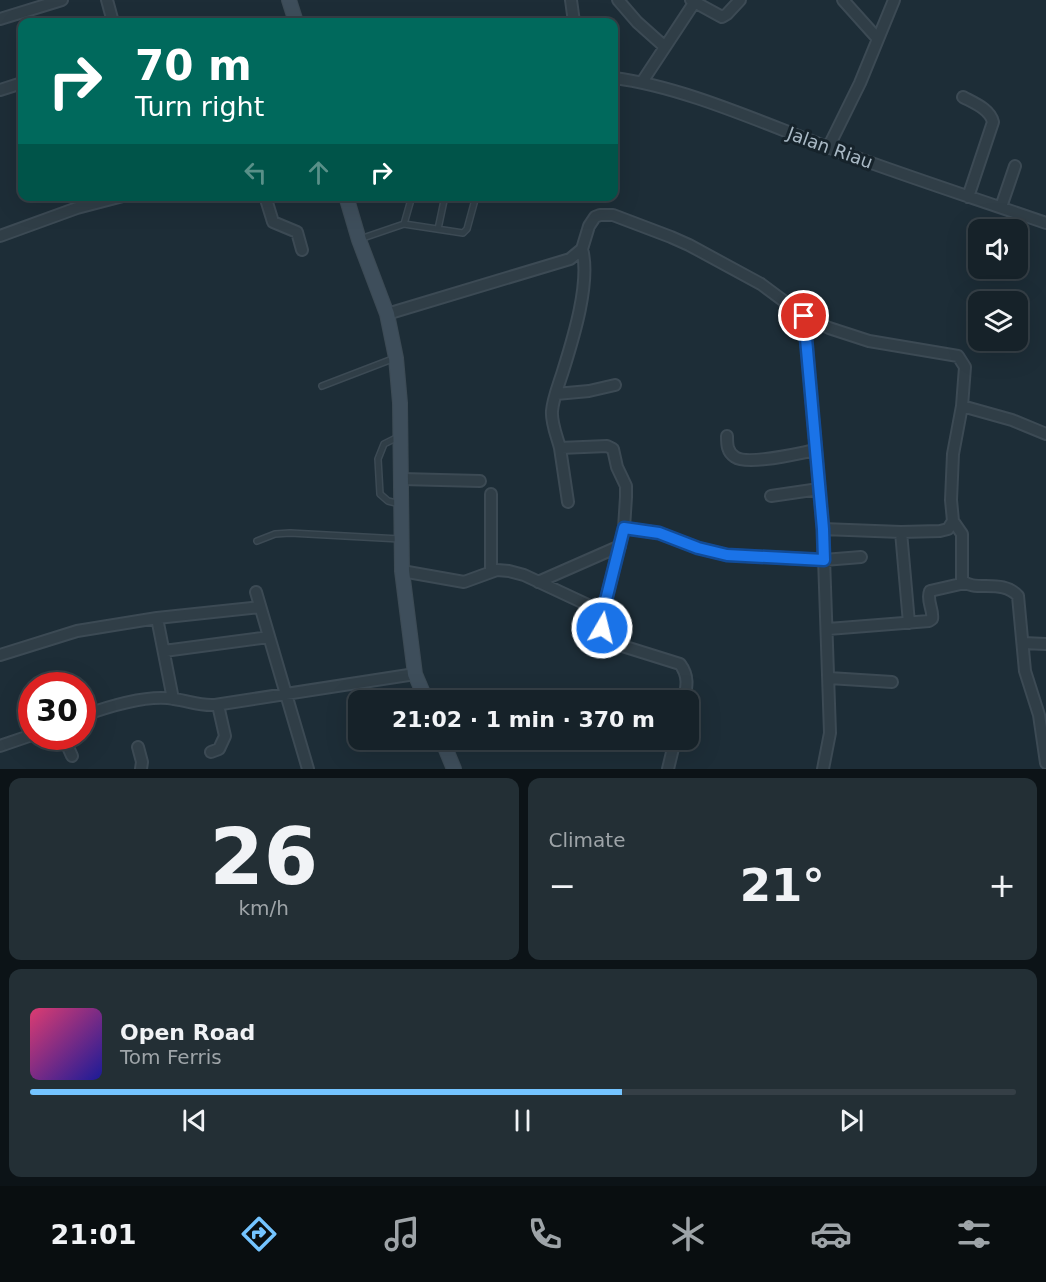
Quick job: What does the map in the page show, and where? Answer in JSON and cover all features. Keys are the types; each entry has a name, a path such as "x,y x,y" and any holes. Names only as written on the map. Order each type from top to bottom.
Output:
{"main road":[{"path":"289,0 295,18"},
{"path":"347,201 359,240 387,314 396,358 402,479 402,572 415,674 422,690"},
{"path":"446,750 454,769"}],"street":[{"path":"0,19 62,0"},
{"path":"107,0 112,18"},
{"path":"571,0 573,18"},
{"path":"618,0 637,22 665,47"},
{"path":"642,82 694,1 722,17 727,15 740,0"},
{"path":"843,0 878,39"},
{"path":"828,148 860,83 894,0"},
{"name":"Jalan Riau","path":"618,79 642,82 700,100 828,148 1046,223"},
{"path":"0,90 18,83"},
{"path":"963,97 987,112 993,122 968,197"},
{"path":"1001,207 1015,166"},
{"path":"74,201 76,208"},
{"path":"0,236 76,208 103,201"},
{"path":"267,201 273,222 297,232 302,250"},
{"path":"387,314 563,261 576,255 582,249 589,226 595,217 600,214 613,214 689,245 761,284 804,316 829,328 869,341 958,356 964,368 962,406 952,460 953,521 948,529 901,532 823,529"},
{"path":"568,502 560,448 552,418 556,394 575,332 585,263 582,249"},
{"path":"804,316 823,529 828,629 830,733 824,769"},
{"path":"556,394 589,391 615,385"},
{"path":"962,406 1012,420 1046,434"},
{"path":"727,436 729,451 734,457 743,460 780,457 816,450"},
{"path":"560,448 607,446 613,449 626,491 624,528 603,612 603,632 611,642 680,664 686,672 685,690"},
{"path":"402,479 480,482"},
{"path":"771,496 819,489"},
{"path":"491,494 491,572"},
{"path":"953,521 962,534 962,577 965,583"},
{"path":"624,528 659,533 698,548 727,555 824,560 861,557"},
{"path":"901,532 909,623"},
{"path":"538,582 620,546"},
{"path":"402,572 464,582 497,570 516,573 603,612"},
{"path":"828,629 932,619 928,594 930,591 965,583 1002,586 1017,594 1020,600 1025,671 1039,715 1046,763"},
{"path":"256,592 308,769"},
{"path":"0,655 78,631 157,618 260,607"},
{"path":"157,618 173,699"},
{"path":"164,651 269,637"},
{"path":"1023,643 1046,644"},
{"path":"96,712 130,703 173,699 203,706 218,705 415,674"},
{"path":"829,678 892,682"},
{"path":"211,752 219,749 225,736 218,705"},
{"path":"0,746 18,740"},
{"path":"138,747 142,762 141,769"},
{"path":"69,750 72,756"},
{"path":"668,769 673,750"}],"lane":[{"path":"405,224 411,201"},
{"path":"438,229 444,201"},
{"path":"359,240 405,224 460,234 465,232 474,201"},
{"path":"322,386 396,358"},
{"path":"400,436 384,444 379,451 378,490 383,497 401,505"},
{"path":"257,541 275,534 290,533 402,539"}],"route":[{"path":"602,628 601,620 624,528 659,533 698,548 727,555 824,560 804,316"}]}
